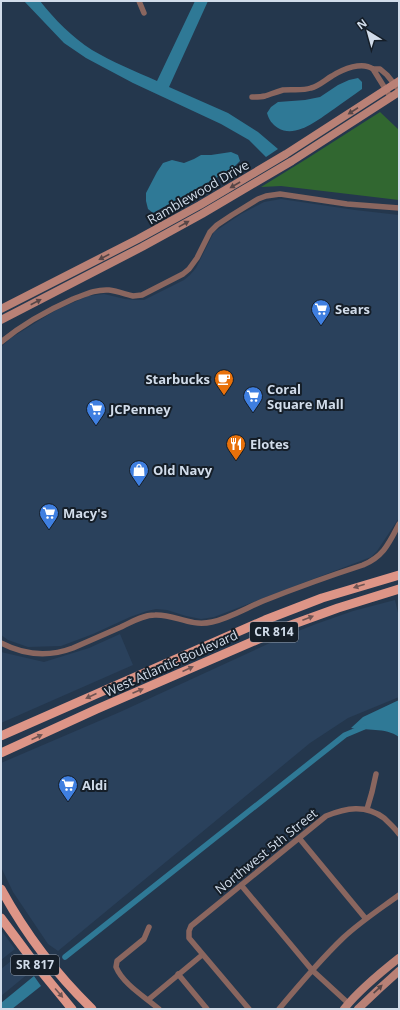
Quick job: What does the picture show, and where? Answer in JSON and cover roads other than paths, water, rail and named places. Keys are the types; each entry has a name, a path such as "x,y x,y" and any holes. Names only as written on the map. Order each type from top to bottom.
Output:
{"main road":[{"name":"West Atlantic Boulevard","path":"1,736 265,620 322,598 398,575"},
{"name":"West Atlantic Boulevard","path":"1,753 97,709 291,625 338,608 399,589"},
{"name":"SR 817","path":"1,889 24,928 38,948 58,974 92,1009"},
{"path":"1,904 12,908"},
{"path":"2,920 10,919 24,928"},
{"name":"SR 817","path":"2,920 72,1009"}],"street":[{"path":"139,1 144,13"},
{"path":"252,97 264,96 282,90 309,89 342,71 363,66 373,69 380,69 398,87"},
{"path":"373,69 391,98"},
{"name":"Ramblewood Drive","path":"1,309 138,239 200,205 269,165 386,90 398,87"},
{"name":"Ramblewood Drive","path":"1,320 150,243 274,172 391,98 398,87"},
{"path":"1,342 40,315 80,296 95,291 109,290 133,296 142,295 183,274 189,269 197,258 206,238 213,229 251,203 266,196 280,194 347,204 399,208"},
{"path":"1,643 30,653 46,654 66,650 88,642 150,615 162,615 200,624 212,622 262,601 371,562 385,549 399,524"},
{"path":"376,774 367,809 378,814 399,834"},
{"name":"Northwest 5th Street","path":"202,955 189,938 191,926 326,816 339,810 352,808 367,809"},
{"path":"298,838 366,919"},
{"path":"241,885 312,970 346,1006 382,971 399,958"},
{"path":"279,1009 326,954 366,919 399,895"},
{"path":"148,927 144,939 117,962 116,967 118,973 133,988 159,1009"},
{"path":"148,1000 202,955 249,1009"},
{"path":"358,1009 399,971"},
{"path":"178,974 207,1009"}],"waterway":[{"path":"65,957 345,735 364,727"}],"place":[{"name":"Sears","path":"321,326"},
{"name":"Starbucks","path":"224,396"},
{"name":"Coral Square Mall","path":"253,413"},
{"name":"JCPenney","path":"96,426"},
{"name":"Elotes","path":"236,461"},
{"name":"Old Navy","path":"139,487"},
{"name":"Macy's","path":"49,530"},
{"name":"Aldi","path":"68,802"}]}
